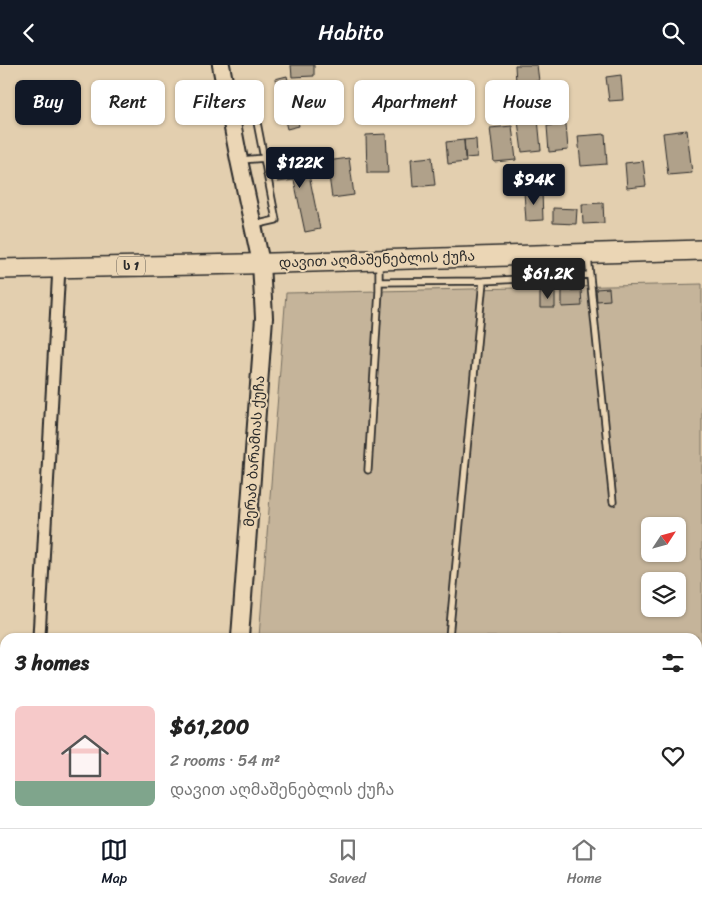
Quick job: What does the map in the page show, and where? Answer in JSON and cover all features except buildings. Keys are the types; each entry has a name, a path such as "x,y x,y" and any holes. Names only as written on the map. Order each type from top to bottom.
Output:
{"highway":[{"name":"დავით აღმაშენებლის ქუჩა","path":"261,263 702,250"},
{"name":"ს 1","path":"0,269 261,263"}],"main road":[{"name":"მერაბ ბარამიას ქუჩა","path":"221,65 261,263 264,318 240,633"}],"street":[{"path":"39,633 59,267"}],"lane":[{"path":"253,225 276,220 258,125"},
{"path":"239,160 265,158"},
{"path":"588,252 613,502"},
{"path":"368,470 379,259"},
{"path":"379,282 483,281 590,275"},
{"path":"449,633 483,281"}],"shaded area":[{"path":"702,284 702,633 259,633 286,293"}]}
